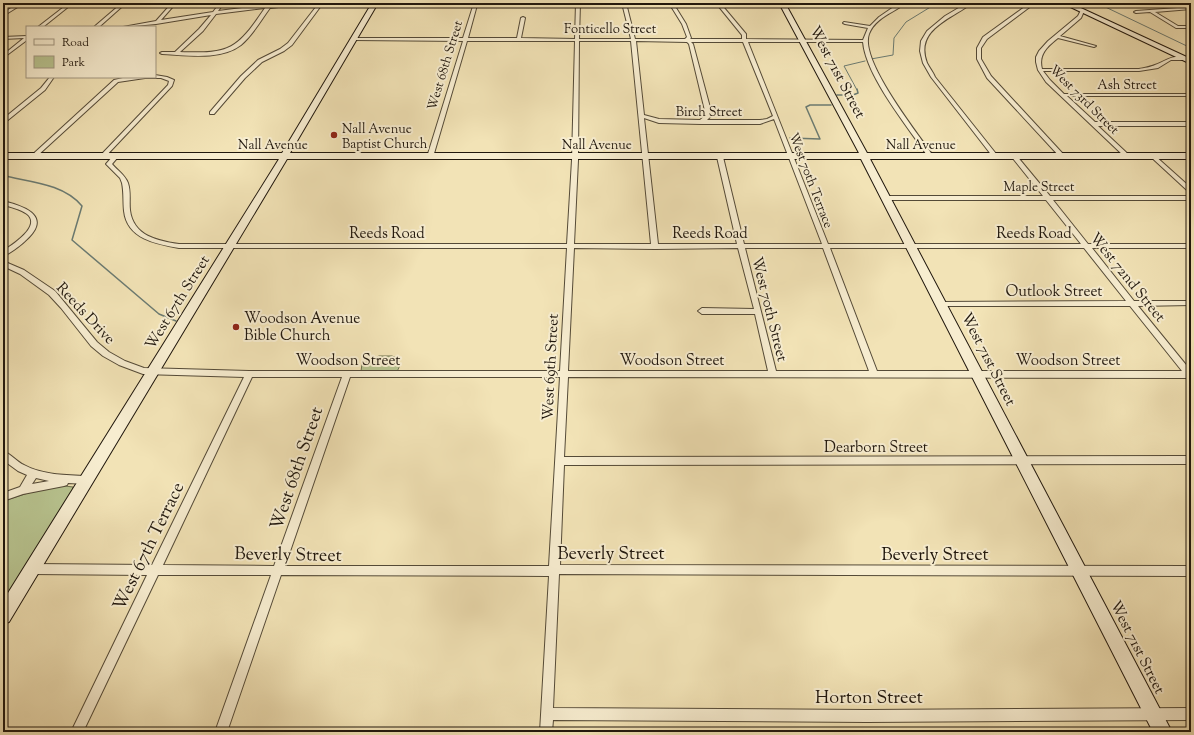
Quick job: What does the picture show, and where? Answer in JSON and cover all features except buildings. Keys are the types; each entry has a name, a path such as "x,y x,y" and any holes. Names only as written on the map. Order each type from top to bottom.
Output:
{"street":[{"path":"3,15 22,3"},
{"path":"41,26 71,3"},
{"path":"97,26 124,3"},
{"path":"154,26 174,3"},
{"path":"177,53 201,30 222,3"},
{"path":"132,26 270,4 310,3"},
{"path":"212,113 243,77 260,61 282,50 290,44 321,3"},
{"path":"366,3 374,4"},
{"path":"476,3 516,4"},
{"name":"West 68th Street","path":"430,157 476,3"},
{"name":"West 69th Street","path":"546,732 575,157 578,3"},
{"path":"624,3 634,39 656,246"},
{"path":"671,3 686,29 689,38 687,40 691,44 709,115 720,122"},
{"name":"West 70th Terrace","path":"718,3 742,31 744,40 747,43 792,157 874,374"},
{"name":"West 71st Street","path":"782,3 887,198 1163,732"},
{"path":"796,3 901,4"},
{"path":"970,3 931,29 922,43 922,55 931,74 995,156"},
{"path":"1033,3 985,38 979,48 979,59 989,77 1062,156"},
{"path":"1065,3 1081,14 1093,17 1169,56 1188,60"},
{"path":"1185,3 1191,7"},
{"path":"162,53 214,53 235,48 241,43 270,4"},
{"name":"West 67th Street","path":"3,616 285,157 374,4"},
{"path":"901,4 879,19 871,27 865,43 867,56 872,68 931,157"},
{"path":"1136,12 1152,12 1191,7"},
{"path":"1152,12 1177,27 1191,27"},
{"name":"West 73rd Street","path":"1081,14 1041,50 1037,59 1039,68 1048,80 1127,156"},
{"path":"519,39 523,18"},
{"path":"845,22 871,27"},
{"path":"1057,36 1094,46"},
{"path":"3,38 26,37"},
{"path":"3,57 26,38"},
{"name":"Fonticello Street","path":"354,39 801,40 865,43"},
{"path":"1039,68 1052,70 1144,70 1156,67 1169,56"},
{"path":"3,122 43,89 51,78"},
{"path":"34,156 113,84 129,78 169,78 172,82 102,156"},
{"name":"Ash Street","path":"1063,95 1191,95"},
{"path":"701,122 709,115"},
{"name":"Birch Street","path":"642,116 659,122 760,122 769,120 776,116"},
{"path":"644,129 648,124 659,122"},
{"path":"760,122 768,123 780,128"},
{"path":"1094,124 1191,124"},
{"name":"Nall Avenue","path":"3,156 1191,156"},
{"name":"Reeds Road","path":"115,156 109,164 124,180 127,188 128,218 136,231 152,240 167,244 194,247 1191,246"},
{"name":"West 72nd Street","path":"1014,156 1190,374"},
{"path":"1153,156 1191,192"},
{"name":"West 70th Street","path":"720,157 740,246 772,374"},
{"name":"Maple Street","path":"887,198 1191,198"},
{"path":"3,202 29,211 34,219 34,225 28,235 3,254"},
{"name":"Reeds Drive","path":"3,263 33,279 52,293 85,334 106,354 132,367 153,372"},
{"name":"Outlook Street","path":"941,304 1191,303"},
{"path":"702,311 757,312"},
{"name":"Woodson Street","path":"153,372 250,374 1190,374"},
{"name":"West 67th Terrace","path":"78,732 250,374"},
{"name":"West 68th Street","path":"221,732 347,374"},
{"path":"3,455 24,471 33,474 51,478 86,480"},
{"name":"Dearborn Street","path":"560,461 1191,460"},
{"path":"23,490 33,474"},
{"path":"3,497 23,490 58,483 86,480"},
{"name":"Beverly Street","path":"32,569 278,571 1191,571"},
{"name":"Horton Street","path":"547,714 867,716 1191,714"}],"green space":[{"path":"379,356 392,356 397,358 399,366 397,371 361,371 362,364"},
{"path":"65,486 73,487 74,492 3,606 3,501 44,488"}],"waterway":[{"path":"871,59 893,55 894,38 906,22 937,3"},
{"path":"1097,3 1191,48"},
{"path":"857,90 844,66 865,61"},
{"path":"837,95 853,95 858,93 857,89"},
{"path":"790,138 820,139 806,107 810,105 831,105"},
{"path":"5,176 57,188 75,199 82,206 72,240 159,314 176,321"}],"place":[{"name":"Nall Avenue Baptist Church","path":"334,135"},
{"name":"Woodson Avenue Bible Church","path":"236,327"}]}
